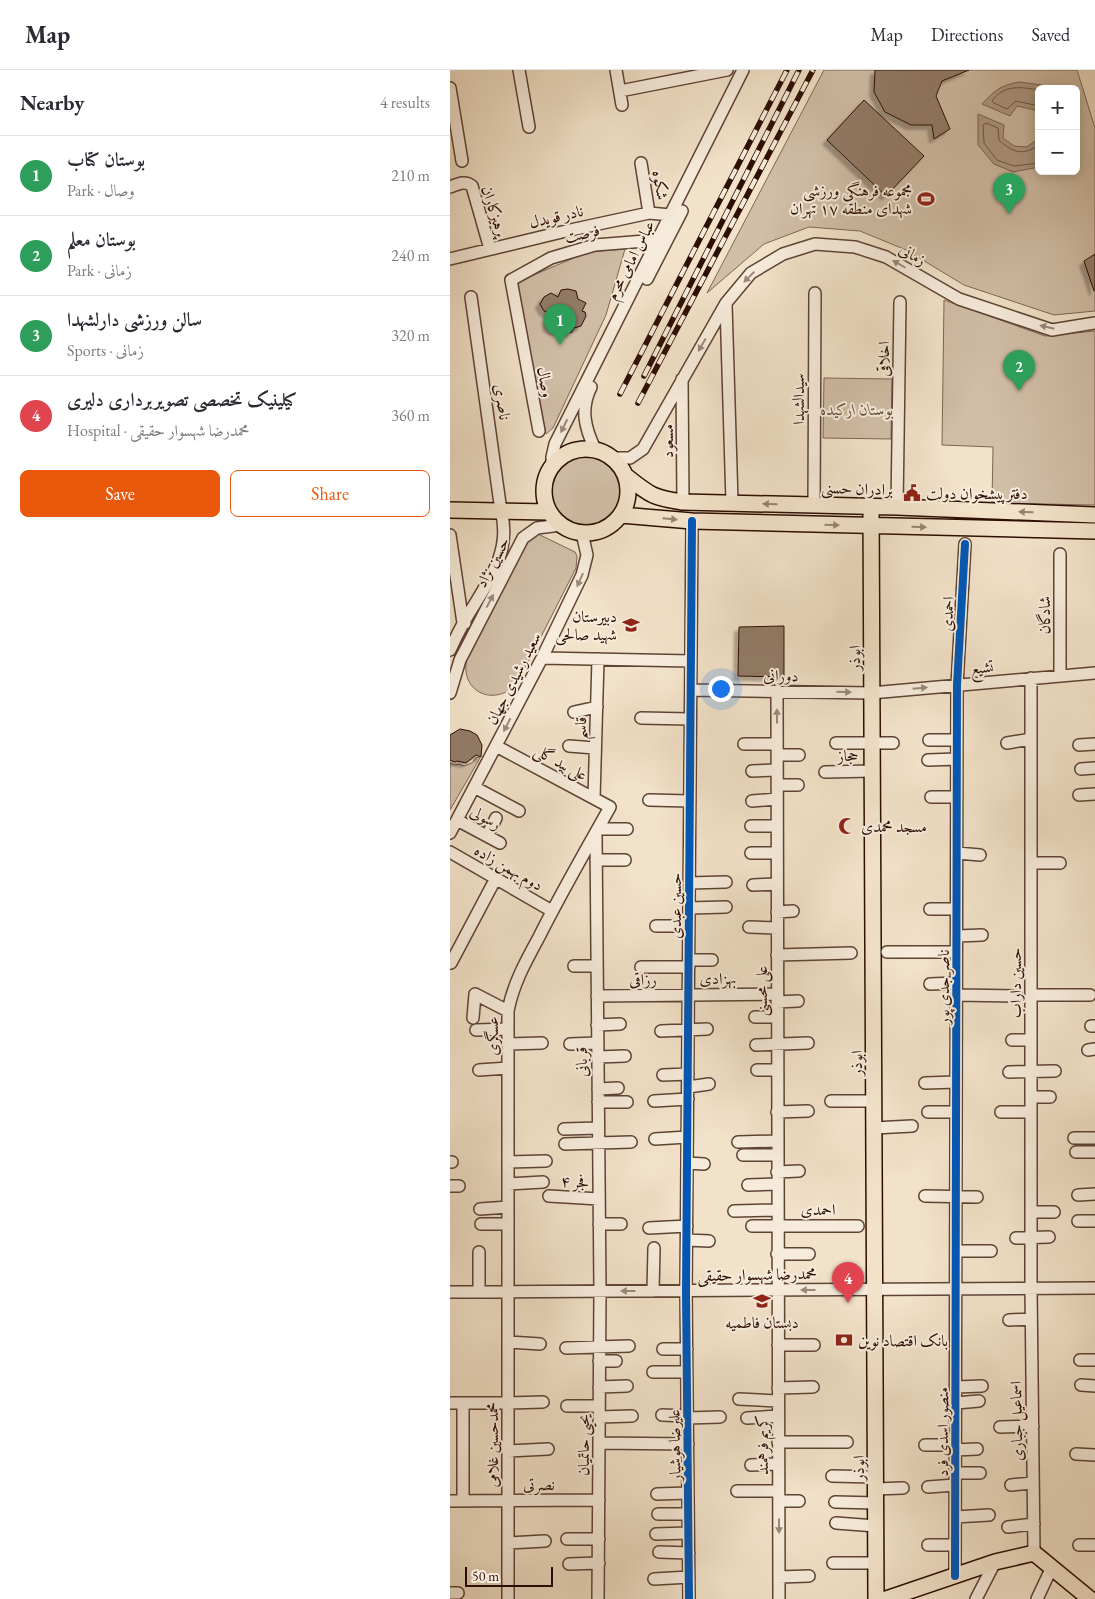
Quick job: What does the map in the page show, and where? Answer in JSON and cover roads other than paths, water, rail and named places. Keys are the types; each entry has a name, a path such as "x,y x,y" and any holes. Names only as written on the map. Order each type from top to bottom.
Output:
{"main road":[{"path":"583,448 605,452 614,458 626,476 629,489 627,503 614,524 604,530 593,533 571,531 561,525 549,512 546,503 544,485 552,465 571,451 583,448"},
{"name":"برادران حسنی","path":"626,476 646,492 658,498 683,502 814,504 1095,515"},
{"path":"792,524 793,504"},
{"name":"ابوذر","path":"871,506 876,1599"},
{"path":"450,510 549,512"},
{"path":"621,515 692,521 1095,531"},
{"path":"886,1599 995,1562 1034,1553 1090,1599"}],"street":[{"path":"519,70 528,127"},
{"path":"616,70 622,104"},
{"path":"620,91 710,71 728,70"},
{"name":"عباس امامی محرم","path":"552,465 552,456 556,444 662,241 671,215 745,71"},
{"name":"عباس امامی محرم","path":"595,449 584,421 584,407 588,392 745,71"},
{"path":"450,88 462,161"},
{"name":"شکوه","path":"641,163 649,213"},
{"name":"پرهیزکاران","path":"450,187 463,182 472,186 490,249"},
{"name":"نادر قویدل","path":"450,259 649,213 671,215"},
{"name":"فرصت","path":"511,280 551,258 595,244 662,241"},
{"name":"زمانی","path":"614,458 630,458 643,449 726,303 751,273 783,254 815,244 854,247 886,257 959,299 1052,330 1095,323"},
{"name":"وصال","path":"511,280 539,431"},
{"name":"سیدالشهدا","path":"814,504 815,293"},
{"name":"ناصری","path":"450,650 463,623 494,572 502,552 504,521 501,511 471,297"},
{"name":"اخلاقی","path":"897,507 900,302"},
{"path":"726,303 732,502"},
{"name":"مسعود","path":"682,379 683,502"},
{"name":"حسین عبدی","path":"686,1291 692,521"},
{"name":"حسین نژاد","path":"450,693 460,660 523,538 537,528 561,525"},
{"name":"سعید رشیدی جهان","path":"450,833 542,658 582,575 587,555 582,533"},
{"path":"450,536 463,623 479,622"},
{"name":"احمدی","path":"957,685 965,544"},
{"name":"شادگان","path":"1060,554 1060,676"},
{"path":"542,658 691,661"},
{"name":"قاسم","path":"594,798 598,659"},
{"name":"تشیع","path":"871,693 1095,673"},
{"name":"حسین داراب","path":"1031,678 1031,1288"},
{"name":"ناصر جدی پور","path":"956,1289 957,685"},
{"name":"دورانی","path":"691,690 871,693"},
{"name":"علی محسنی","path":"777,691 777,1290"},
{"path":"574,712 597,707"},
{"path":"641,718 690,719"},
{"path":"1007,743 1031,739"},
{"path":"929,740 957,740"},
{"path":"836,743 894,743"},
{"path":"744,744 799,754"},
{"path":"1079,745 1095,744"},
{"name":"علی بید گلی","path":"496,746 610,807"},
{"path":"569,746 595,748"},
{"path":"928,760 957,758"},
{"path":"1081,769 1095,768"},
{"path":"752,771 777,770"},
{"name":"حجاز","path":"825,772 872,771"},
{"path":"777,785 798,785"},
{"path":"474,788 519,811"},
{"path":"1079,795 1095,794"},
{"path":"931,797 957,797"},
{"path":"752,801 777,799"},
{"path":"649,800 690,801"},
{"name":"عسگری","path":"508,1292 508,1011 511,995 519,975 552,911 610,807"},
{"path":"487,836 496,818"},
{"name":"رسولی","path":"457,820 500,843"},
{"path":"751,826 777,826"},
{"path":"597,831 627,829"},
{"name":"قربانی","path":"597,831 600,1291"},
{"name":"دوم بهمن زاده","path":"450,852 552,911"},
{"path":"750,854 777,853"},
{"path":"956,854 980,855"},
{"path":"596,860 625,860"},
{"path":"1031,863 1060,863"},
{"path":"451,963 496,878"},
{"path":"689,883 726,882"},
{"path":"754,885 777,884"},
{"path":"689,908 726,907"},
{"path":"930,909 956,909"},
{"path":"777,912 793,911"},
{"path":"656,926 689,926"},
{"path":"749,927 777,928"},
{"path":"956,936 982,935"},
{"path":"887,952 956,952"},
{"path":"777,955 851,953"},
{"path":"641,967 688,964 712,960"},
{"path":"574,966 597,966"},
{"path":"930,984 1017,996"},
{"path":"472,1018 475,994 508,1011"},
{"name":"بهزادی","path":"688,994 777,998 798,1001"},
{"name":"رزاقی","path":"597,996 688,994"},
{"path":"1031,995 1090,995"},
{"path":"755,1017 777,1017"},
{"path":"597,1025 620,1024"},
{"path":"476,1030 508,1028"},
{"path":"661,1031 707,1029"},
{"path":"1012,1040 1031,1040"},
{"path":"508,1044 542,1043"},
{"path":"570,1044 598,1043"},
{"path":"756,1045 808,1043"},
{"path":"598,1057 625,1056"},
{"path":"479,1070 508,1068"},
{"path":"757,1070 777,1070"},
{"path":"1009,1072 1055,1070"},
{"path":"663,1075 688,1074"},
{"path":"925,1083 956,1082"},
{"path":"654,1101 688,1093 709,1084"},
{"path":"598,1089 618,1088"},
{"path":"1031,1097 1050,1097"},
{"path":"831,1101 873,1101"},
{"path":"598,1102 627,1102"},
{"path":"777,1112 808,1111"},
{"path":"928,1112 956,1112"},
{"path":"1001,1112 1031,1112"},
{"path":"874,1128 912,1126"},
{"path":"564,1129 598,1128"},
{"path":"655,1139 687,1137"},
{"path":"1074,1138 1095,1138"},
{"path":"738,1142 777,1141"},
{"path":"565,1144 631,1142"},
{"path":"1076,1152 1095,1152"},
{"path":"742,1155 777,1155"},
{"path":"508,1162 546,1161"},
{"path":"687,1164 704,1164"},
{"path":"777,1172 799,1172"},
{"path":"508,1184 543,1182"},
{"path":"748,1185 777,1184"},
{"path":"1078,1196 1095,1194"},
{"name":"فجر ۴","path":"549,1196 599,1199"},
{"path":"925,1196 977,1197"},
{"path":"480,1209 508,1208"},
{"path":"734,1211 777,1210"},
{"path":"1031,1212 1054,1212"},
{"path":"1078,1221 1095,1221"},
{"path":"481,1224 508,1224"},
{"path":"599,1224 621,1224"},
{"path":"649,1228 687,1226"},
{"name":"احمدی","path":"752,1226 858,1226"},
{"path":"1016,1238 1049,1238"},
{"path":"687,1240 709,1241"},
{"path":"654,1248 654,1291"},
{"path":"956,1251 991,1251"},
{"path":"479,1252 479,1292"},
{"path":"777,1254 809,1254"},
{"name":"اسماعیل جباری","path":"1031,1288 1034,1553"},
{"name":"محمدرضا شهسوار حقیقی","path":"450,1292 1095,1288"},
{"name":"منصور اسدی فرد","path":"955,1576 956,1289"},
{"name":"کریم فرهمند","path":"777,1290 779,1599"},
{"name":"یحیی حاتمیان","path":"598,1599 600,1291"},
{"name":"علیرضا هوشیار","path":"686,1291 689,1599"},
{"name":"محمدحسین غلامی","path":"508,1292 508,1599"},
{"path":"1009,1320 1031,1319"},
{"path":"508,1342 540,1344"},
{"path":"778,1345 814,1345"},
{"path":"566,1348 628,1346"},
{"path":"663,1349 687,1349"},
{"path":"1080,1360 1095,1360"},
{"path":"599,1361 616,1361"},
{"path":"653,1372 687,1372"},
{"path":"599,1387 627,1386"},
{"path":"956,1388 982,1386"},
{"path":"1082,1386 1095,1386"},
{"path":"778,1388 813,1387"},
{"path":"739,1399 778,1401"},
{"path":"956,1403 979,1401"},
{"path":"450,1402 543,1402"},
{"path":"463,1403 463,1501"},
{"path":"567,1406 632,1416"},
{"path":"662,1415 720,1417"},
{"path":"747,1418 778,1416"},
{"path":"1000,1426 1033,1426"},
{"path":"778,1442 847,1442"},
{"path":"599,1443 688,1444"},
{"path":"926,1445 977,1449"},
{"path":"508,1451 548,1450"},
{"path":"1076,1454 1095,1455"},
{"path":"751,1465 778,1464"},
{"path":"955,1472 980,1473"},
{"path":"832,1476 876,1489"},
{"path":"1010,1485 1033,1483"},
{"path":"928,1487 955,1485"},
{"path":"835,1502 876,1489 903,1488"},
{"path":"737,1491 779,1496 799,1501"},
{"path":"657,1494 688,1493"},
{"name":"نصرتی","path":"450,1501 599,1500"},
{"path":"658,1514 688,1514"},
{"path":"955,1517 989,1515"},
{"path":"836,1523 876,1526"},
{"path":"1008,1526 1034,1524"},
{"path":"656,1534 688,1533"},
{"path":"567,1539 599,1538"},
{"path":"508,1543 545,1541"},
{"path":"928,1545 955,1545"},
{"path":"1079,1546 1095,1545"},
{"path":"659,1552 689,1552"},
{"path":"976,1599 995,1562"},
{"path":"569,1564 599,1563"},
{"path":"833,1563 876,1563"},
{"path":"1037,1599 1052,1567"},
{"path":"779,1577 809,1576"},
{"path":"654,1579 689,1577"}],"water":[{"path":"1019,82 1042,85 1035,85 1035,110 1017,106 1010,116 982,104 998,89"},
{"path":"978,114 1004,125 1003,138 1014,146 1027,147 1035,141 1035,168 1013,172 994,164 978,145"}],"railway":[{"path":"620,394 787,70"},
{"path":"644,376 799,70"},
{"path":"638,403 813,70"}],"place":[{"name":"مجموعه فرهنگی ورزشی شهدای منطقه ۱۷ تهران","path":"926,199"},
{"name":"سالن ورزشی دارلشهدا","path":"1009,214"},
{"name":"بوستان کتاب","path":"560,345"},
{"name":"بوستان معلم","path":"1019,391"},
{"name":"دفترپیشخوان دولت","path":"912,493"},
{"name":"دبیرستان شهید صالحی","path":"631,625"},
{"name":"مسجد محمدی","path":"847,826"},
{"name":"دبستان فاطمیه","path":"762,1301"},
{"name":"کیلینیک تخصصی تصویربرداری دلیری","path":"848,1303"},
{"name":"بانک اقتصاد نوین","path":"844,1340"}],"park label":[{"name":"بوستان ارکیده","path":"857,409"}]}
